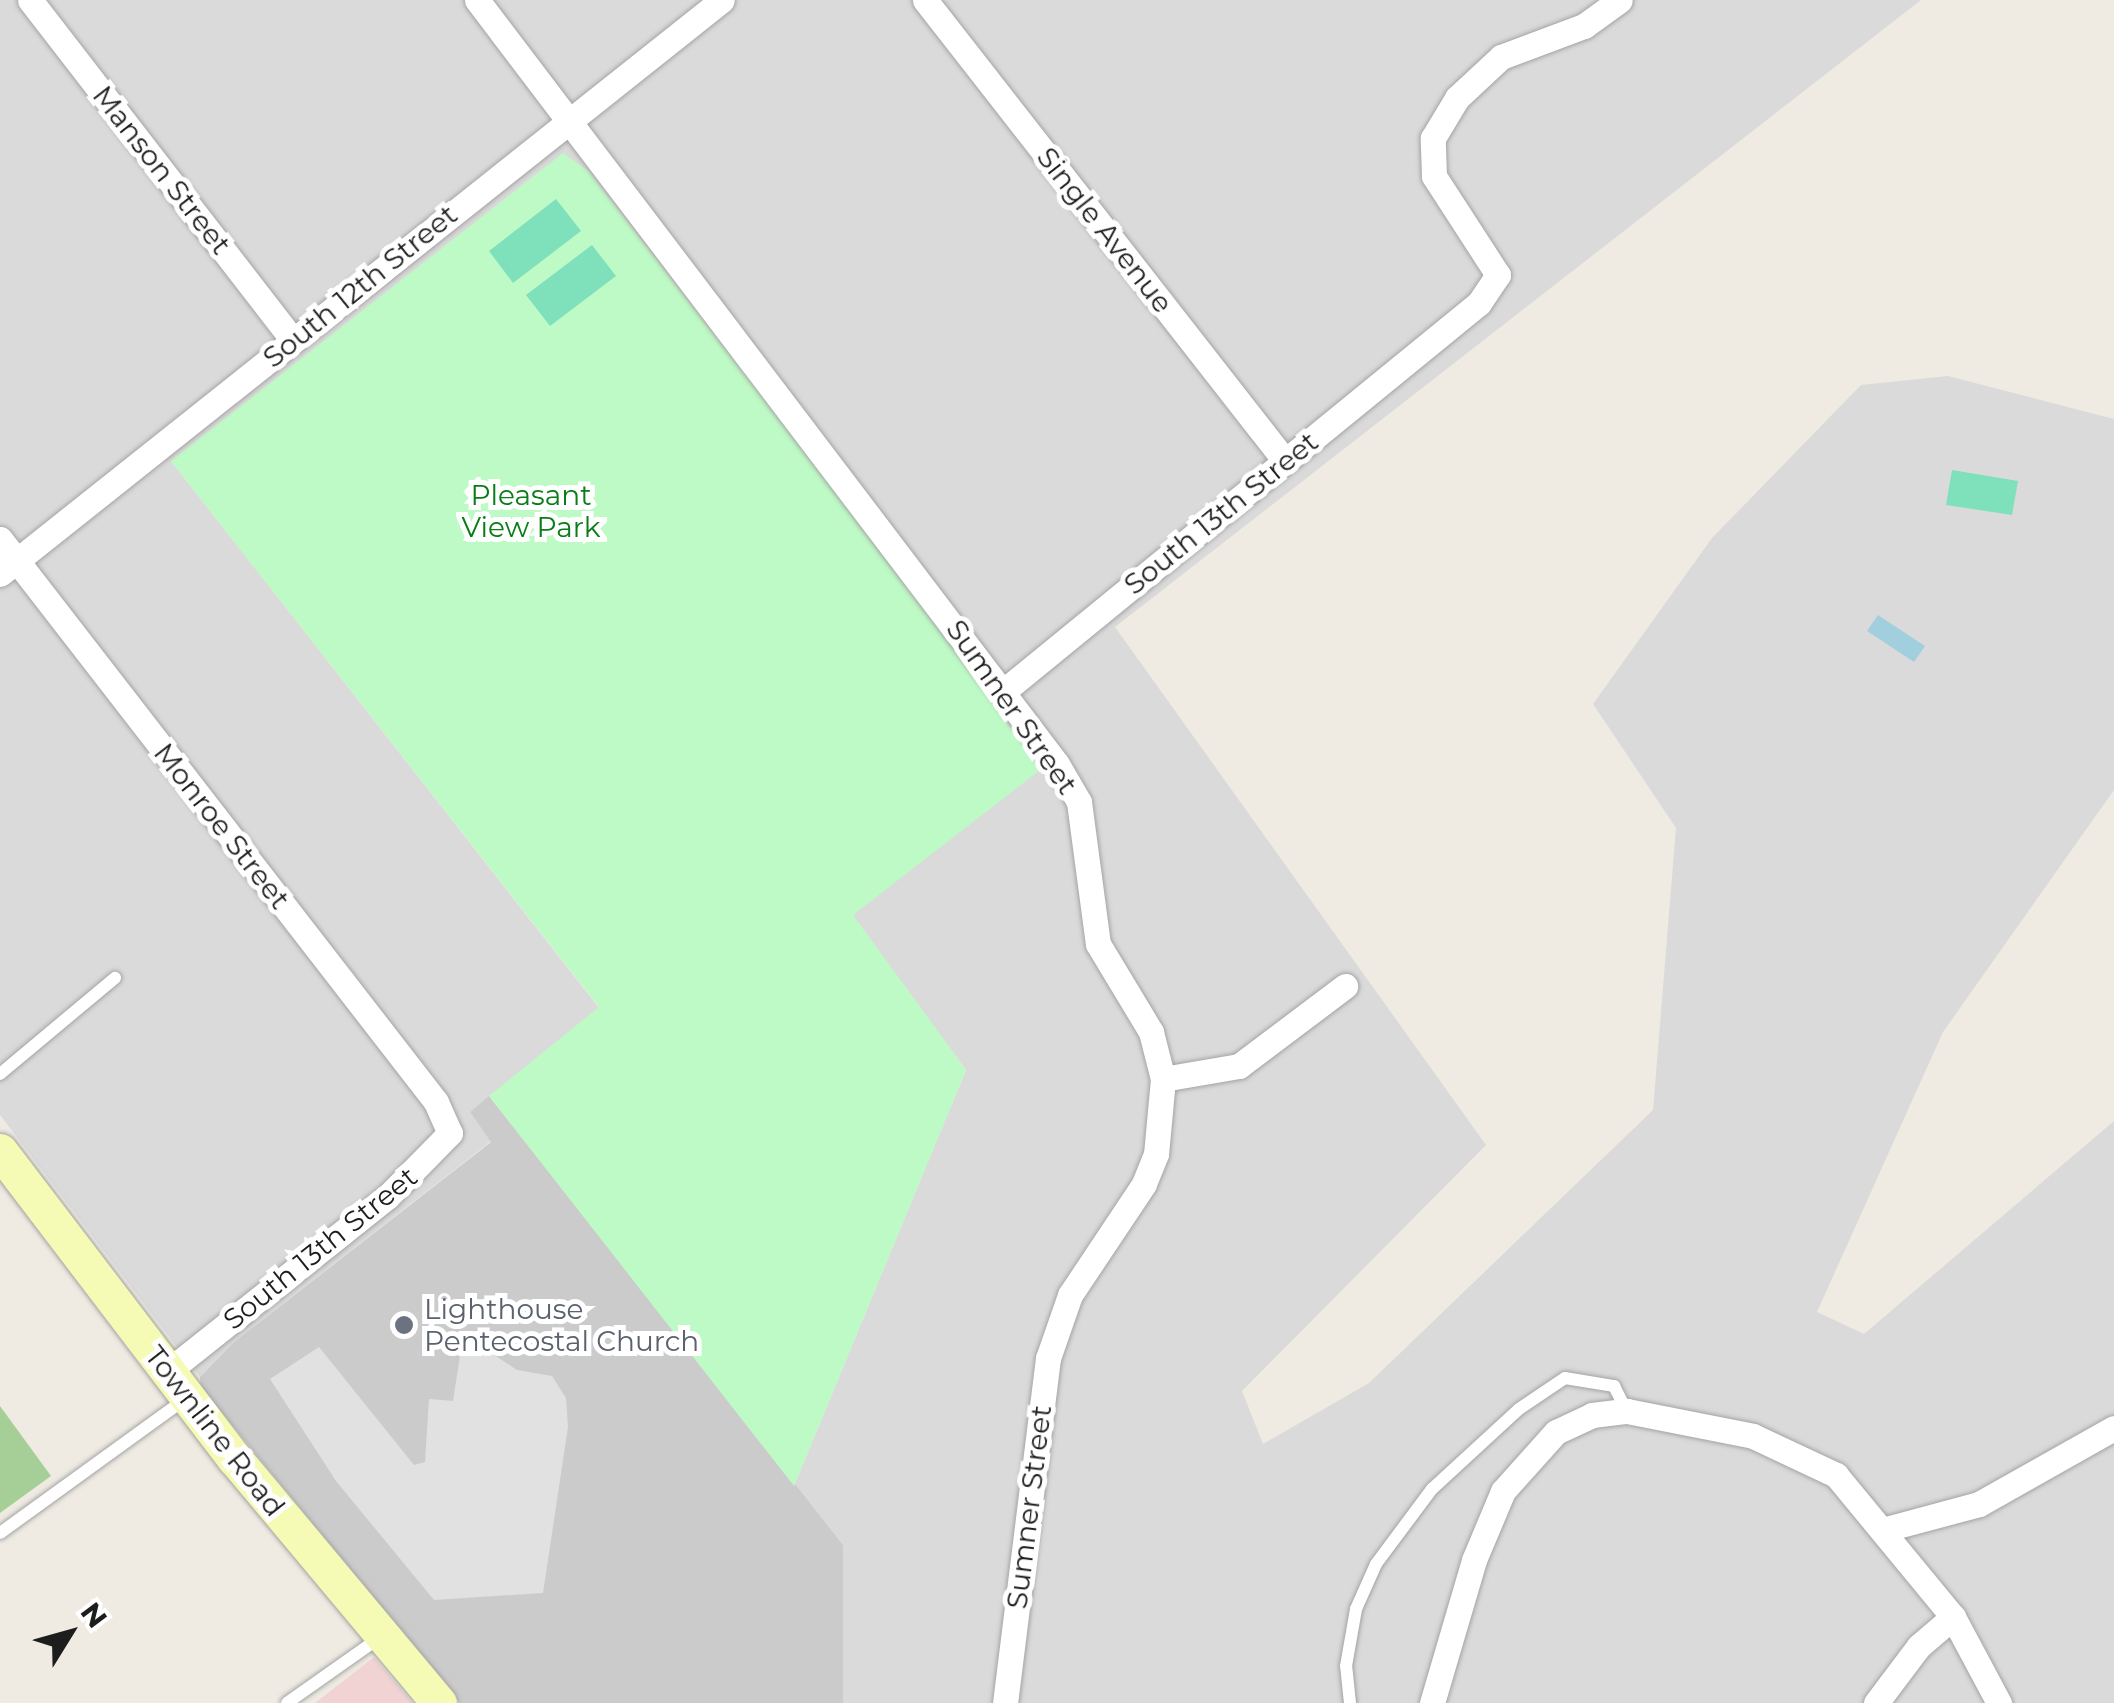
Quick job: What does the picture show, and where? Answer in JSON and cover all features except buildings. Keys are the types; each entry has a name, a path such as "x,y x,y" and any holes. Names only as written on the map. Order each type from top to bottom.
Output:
{"street":[{"name":"Manson Street","path":"30,0 293,340"},
{"name":"Sumner Street","path":"476,0 1005,690 1078,802 1094,932 1151,1032 1163,1079 1163,1121 1144,1184 1070,1295 1048,1358 1005,1703"},
{"name":"South 12th Street","path":"8,567 722,0"},
{"name":"Single Avenue","path":"925,0 1285,461"},
{"name":"South 13th Street","path":"1005,690 1478,304 1498,276 1434,176 1433,138 1443,117 1501,57 1584,26 1620,0"},
{"name":"Monroe Street","path":"0,539 8,567 443,1113"},
{"path":"1163,1079 1239,1066 1345,986"},
{"name":"South 13th Street","path":"177,1385 444,1144 450,1134 443,1113"},
{"name":"Townline Road","path":"0,1152 177,1385 440,1703"},
{"path":"1432,1703 1474,1560 1512,1478 1539,1446 1570,1424 1627,1411 1687,1418 1794,1451 1836,1475 1886,1529 1953,1616 1999,1703"},
{"path":"1886,1529 1979,1504 2114,1428"},
{"path":"1876,1703 1919,1646 1953,1616"}],"lane":[{"path":"0,1074 115,978"},
{"path":"1350,1703 1346,1666 1356,1608 1376,1564 1432,1489 1519,1408 1564,1378 1614,1386 1627,1411"},
{"path":"0,1533 177,1385"},
{"path":"287,1703 382,1635"}],"shaded area":[{"path":"0,0 1921,0 1115,627 1486,1145 1242,1391 1263,1444 1369,1383 1653,1110 1676,828 1593,704 1712,538 1861,385 1948,376 2114,419 2114,790 1943,1032 1817,1312 1864,1334 2114,1121 2114,1703 843,1703 843,1545 794,1486 966,1070 852,915 1039,770 946,635 588,171 171,461 599,1008 470,1112 491,1141 233,1343 200,1377 0,1115"},
{"path":"489,1096 843,1545 843,1703 460,1703 201,1387 200,1377 233,1343 491,1142 470,1112"},
{"path":"470,1339 517,1370 552,1376 566,1398 568,1427 543,1593 434,1600 336,1481 270,1379 319,1347 414,1465 425,1462 429,1399 453,1401 461,1349"},
{"path":"374,1657 413,1703 315,1703"}],"green space":[{"name":"Pleasant View Park","path":"563,153 588,171 946,635 1040,770 853,915 966,1070 794,1486 489,1096 599,1007 171,461"},
{"path":"556,199 581,231 513,283 489,251"},
{"path":"592,245 616,276 550,326 526,295"},
{"path":"1952,470 2018,481 2012,515 1946,505"},
{"path":"0,1406 51,1476 0,1513"}],"water":[{"path":"1878,615 1925,646 1914,662 1867,631"}],"place":[{"name":"Lighthouse Pentecostal Church","path":"404,1325"}]}
